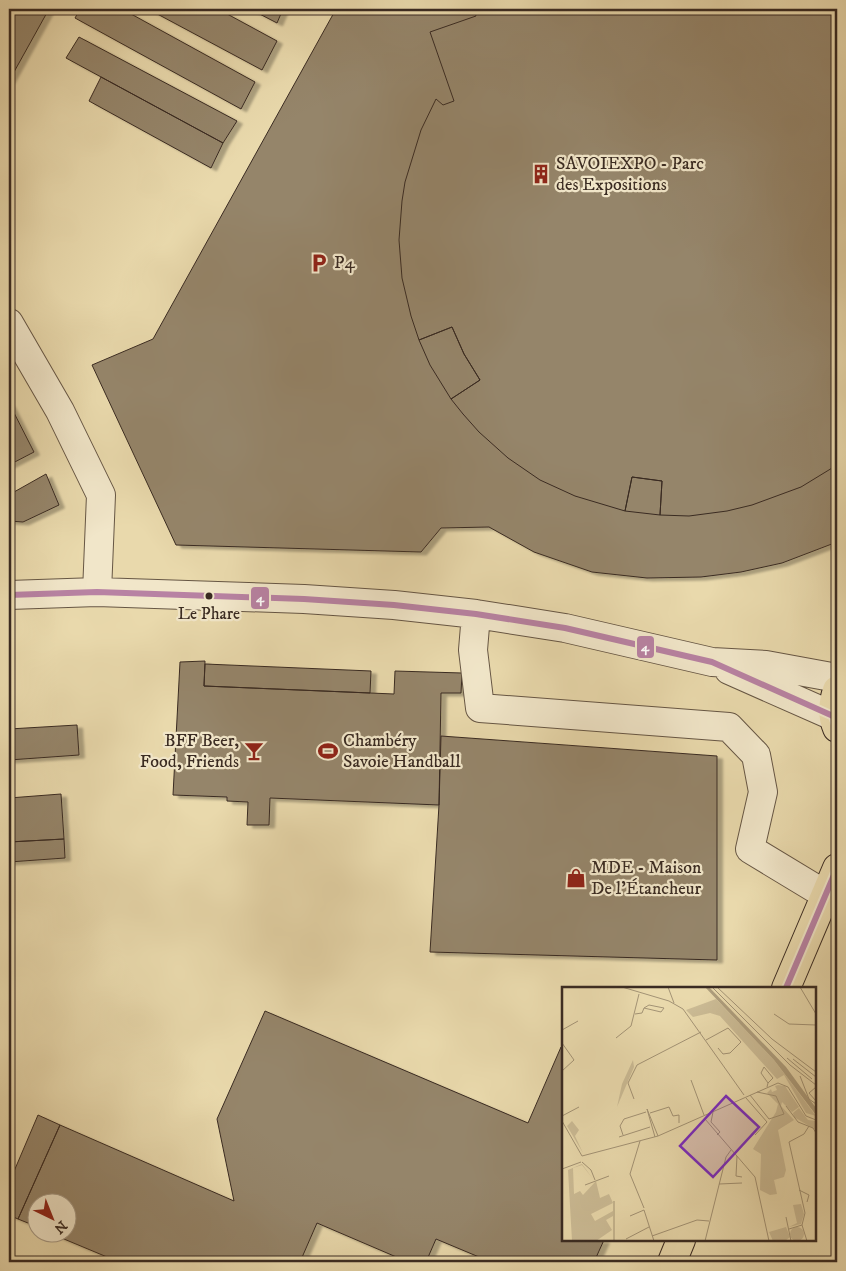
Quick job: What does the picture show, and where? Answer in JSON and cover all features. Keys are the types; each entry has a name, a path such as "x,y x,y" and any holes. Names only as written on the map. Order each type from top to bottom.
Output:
{"main road":[{"path":"835,722 833,702 837,690"},
{"path":"786,987 837,868"},
{"path":"672,1262 681,1241"}],"street":[{"path":"9,324 60,411 101,496 97,592"},
{"path":"9,594 97,592 304,599 394,605 476,614 565,628 712,662 766,665 837,678"},
{"path":"476,614 473,650 480,708 729,727 756,755 763,792 750,849 826,895"},
{"path":"712,662 835,722"}],"building":[{"path":"9,9 49,9 9,81"},
{"path":"80,9 122,9 255,82 241,109 75,18"},
{"path":"148,9 218,9 277,41 262,70"},
{"path":"250,9 283,9 277,23"},
{"name":"SAVOIEXPO - Parc des Expositions","path":"336,9 837,9 837,542 782,563 741,572 701,577 647,578 592,572 534,552 489,527 441,528 421,552 176,545 92,365 153,339"},
{"path":"474,9 834,9 837,11 837,465 801,487 752,505 727,511 689,516 660,515 662,481 632,477 625,511 575,496 540,480 508,458 479,432 451,399 480,380 464,354 452,327 419,340 402,278 399,240 405,182 421,130 436,99 443,105 454,101 430,32 476,16"},
{"path":"79,37 237,121 223,143 66,58"},
{"path":"101,77 223,143 211,168 89,101"},
{"path":"452,327 464,354 480,380 451,399 430,365 419,340"},
{"path":"9,403 34,452 9,465"},
{"path":"46,474 59,505 23,522 9,521 9,493"},
{"path":"632,477 662,481 660,515 625,511"},
{"path":"205,661 204,686 394,694 395,671 462,673 461,693 441,693 439,805 270,798 269,825 247,825 248,802 227,801 227,797 173,795 180,662"},
{"path":"205,664 371,671 370,693 204,686"},
{"path":"77,725 79,755 9,760 9,729"},
{"name":"MDE - Maison De l'Étancheur","path":"441,736 717,756 717,960 430,952 439,805"},
{"path":"61,794 64,839 9,842 9,798"},
{"path":"64,839 65,858 9,862 9,842"},
{"path":"265,1011 528,1123 562,1047 562,1241 604,1241 594,1262 477,1262 479,1257 436,1239 426,1262 408,1262 317,1223 300,1262 119,1262 76,1244 78,1244 78,1194 29,1194 60,1125 234,1201 217,1119"},
{"path":"38,1115 60,1125 18,1219 9,1215 9,1183"},
{"path":"28,1197 28,1223 18,1219"}],"transit line":[{"name":"4","path":"9,595 97,592 304,599 394,605 476,614 565,628 712,662 833,716 837,728"},
{"name":"4","path":"786,987 837,868"}],"place":[{"name":"SAVOIEXPO - Parc des Expositions","path":"541,174"},
{"name":"P4","path":"319,263"},
{"name":"Le Phare","path":"209,596"},
{"name":"BFF Beer, Food, Friends","path":"254,751"},
{"name":"Chambéry Savoie Handball","path":"328,751"},
{"name":"MDE - Maison De l'Étancheur","path":"576,878"}]}
